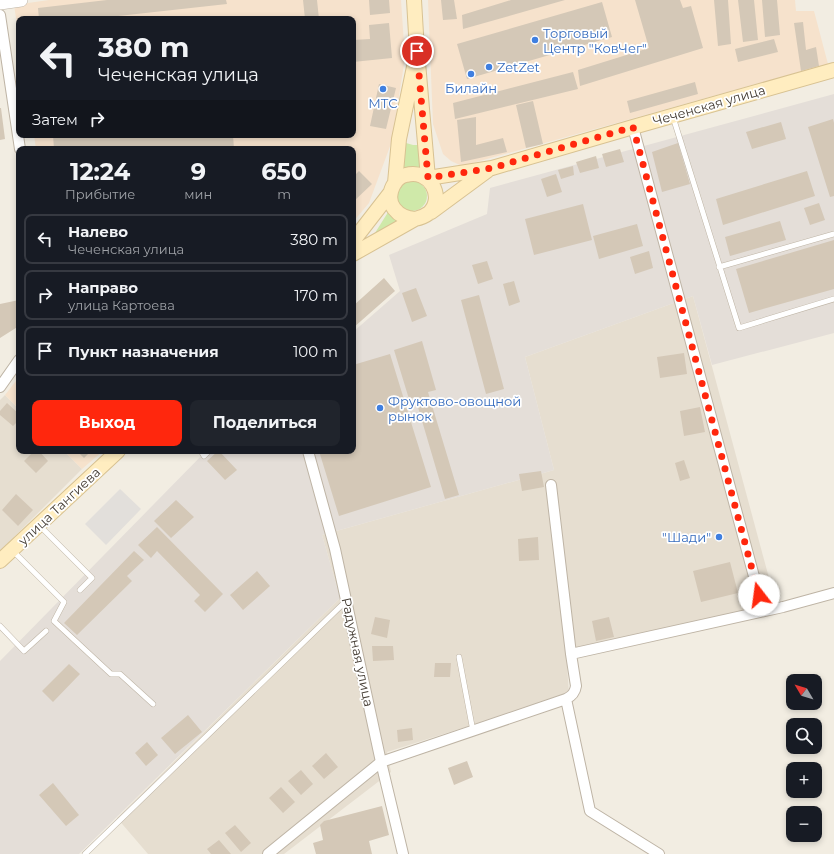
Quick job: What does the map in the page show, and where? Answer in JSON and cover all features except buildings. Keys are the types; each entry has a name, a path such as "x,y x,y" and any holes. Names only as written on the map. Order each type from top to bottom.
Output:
{"main road":[{"path":"414,0 428,178"},
{"path":"356,237 393,187 399,178 404,175 416,174 428,178 436,191 434,206 430,212 423,217 408,219 396,212 390,199 393,187 399,139 417,51"},
{"name":"Чеченская улица","path":"428,178 492,168 834,70"},
{"name":"Чеченская улица","path":"430,212 492,168"},
{"path":"356,252 415,219"},
{"name":"улица Тангиева","path":"0,561 115,454"}],"street":[{"path":"0,3 21,0"},
{"path":"0,15 16,122"},
{"path":"633,127 759,595"},
{"path":"0,387 16,364"},
{"name":"Радужная улица","path":"309,454 336,549 381,762 403,854"},
{"path":"268,854 381,762 566,699 575,691 576,686 551,485"},
{"path":"571,654 783,607 834,593"},
{"path":"566,699 590,811 659,854"}],"lane":[{"path":"672,116 739,328 834,299"},
{"path":"719,267 834,234"},
{"path":"39,524 92,578 80,590"},
{"path":"12,550 64,602 54,621 112,674 120,674 153,704"},
{"path":"85,854 347,600"},
{"path":"0,626 24,651 46,631"},
{"path":"459,657 473,731"}],"shaded area":[{"path":"49,0 401,0 404,64 392,141 369,203 356,218 356,146 36,146 34,138 356,138 356,16 16,16 16,18 14,5"},
{"path":"428,0 795,0 796,11 814,11 828,64 462,166 451,161 443,154 433,124"},
{"path":"834,94 834,333 712,365 693,296 525,357 554,470 322,535 340,598 79,854 0,854 0,661 203,454 356,454 356,329 400,291 389,255 487,214 490,188"},
{"path":"693,296 776,604 566,652 569,694 387,752 391,772 284,854 148,854 117,818 340,598 322,535 554,470 525,357"},
{"path":"16,381 16,406 5,395"},
{"path":"5,395 16,406 16,454 67,454 82,469 0,551 0,400"},
{"path":"67,454 100,454 82,469"},
{"path":"120,489 141,509 106,545 85,524"}],"green space":[{"path":"406,143 420,145 421,172 401,172"},
{"path":"412,181 423,185 427,196 423,207 412,211 401,207 397,196 401,185"},
{"path":"390,209 402,222 375,233"}],"place":[{"name":"Торговый Центр \"КовЧег\"","path":"535,40"},
{"name":"ZetZet","path":"489,67"},
{"name":"Билайн","path":"471,74"},
{"name":"МТС","path":"383,89"},
{"name":"Фруктово-овощной рынок","path":"380,408"},
{"name":"\"Шади\"","path":"719,537"}],"route":[{"path":"417,51 428,178 492,168 633,127 759,595"}]}
